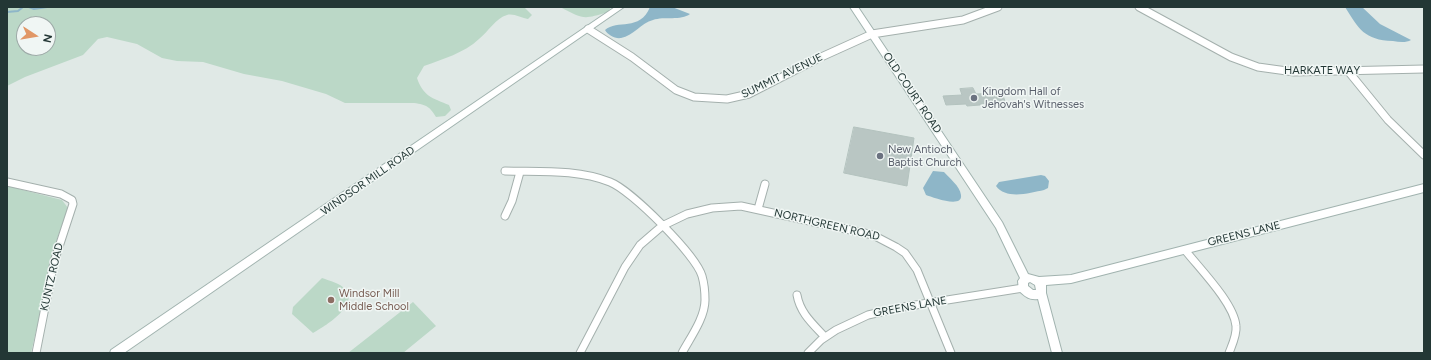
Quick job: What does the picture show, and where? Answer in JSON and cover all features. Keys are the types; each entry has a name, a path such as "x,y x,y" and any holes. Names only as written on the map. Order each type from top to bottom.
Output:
{"main road":[{"name":"WINDSOR MILL ROAD","path":"115,353 620,7"},
{"name":"OLD COURT ROAD","path":"854,7 999,225 1018,262 1034,286 1048,322 1057,353"},
{"name":"GREENS LANE","path":"1034,286 1065,280 1185,250 1424,188"}],"street":[{"name":"SUMMIT AVENUE","path":"588,29 632,57 676,90 694,97 716,99 739,97 749,94 818,58 872,34 963,20 998,7"},
{"name":"HARKATE WAY","path":"1139,7 1231,57 1258,67 1294,72 1424,70"},
{"path":"1348,71 1388,120 1424,155"},
{"path":"505,171 570,172 597,177 624,189 662,226 690,255 702,276 705,290 705,301 702,314 682,353"},
{"path":"505,216 512,201 520,172"},
{"name":"KUNTZ ROAD","path":"7,182 65,196 72,200 73,204 54,262 36,353"},
{"path":"758,209 765,184"},
{"name":"NORTHGREEN ROAD","path":"580,353 633,255 644,241 662,226 687,214 712,208 735,206 758,209 886,239 906,254 922,277 951,353"},
{"path":"1185,250 1227,304 1235,318 1235,335 1229,353"},
{"name":"GREENS LANE","path":"808,353 826,336 862,317 881,311 1034,286"},
{"path":"797,295 799,307 803,313 826,336"}],"green space":[{"path":"7,7 524,7 532,15 528,19 507,15 499,19 479,39 467,48 424,66 417,78 419,84 429,96 449,105 451,110 445,116 436,117 431,110 422,104 345,103 326,94 282,81 244,74 203,62 177,61 162,58 137,44 107,37 98,39 83,55 25,77 7,86"},
{"path":"560,7 611,7 608,12 583,17"},
{"path":"7,184 19,189 62,200 68,208 57,239 31,353 7,353"},
{"path":"322,278 335,282 343,287 348,295 348,302 339,315 313,333 292,314 293,307"},
{"path":"413,302 436,326 403,353 348,353"}],"water":[{"path":"650,7 672,7 690,14 677,18 662,18 653,20 629,35 621,38 616,38 608,34 605,30 616,25 628,24 640,20 646,15"},
{"path":"1345,7 1362,7 1380,24 1411,40 1398,42 1369,36 1363,32"},
{"path":"933,171 944,172 954,182 959,188 961,195 960,199 952,202 926,195 923,188"},
{"path":"1041,175 1045,176 1049,181 1048,188 1044,190 1025,194 1012,194 1000,190 996,186 999,182"}],"building":[{"name":"Kingdom Hall of Jehovah's Witnesses","path":"973,88 976,94 1002,93 1005,101 967,106 966,104 946,105 943,96 962,95 960,89"},
{"name":"New Antioch Baptist Church","path":"854,127 914,138 907,186 844,173"}],"waterway":[{"path":"7,12 18,11 23,7"},
{"path":"29,7 34,9 47,7"}],"place":[{"name":"Kingdom Hall of Jehovah's Witnesses","path":"974,98"},
{"name":"New Antioch Baptist Church","path":"880,156"},
{"name":"Windsor Mill Middle School","path":"331,300"}]}
